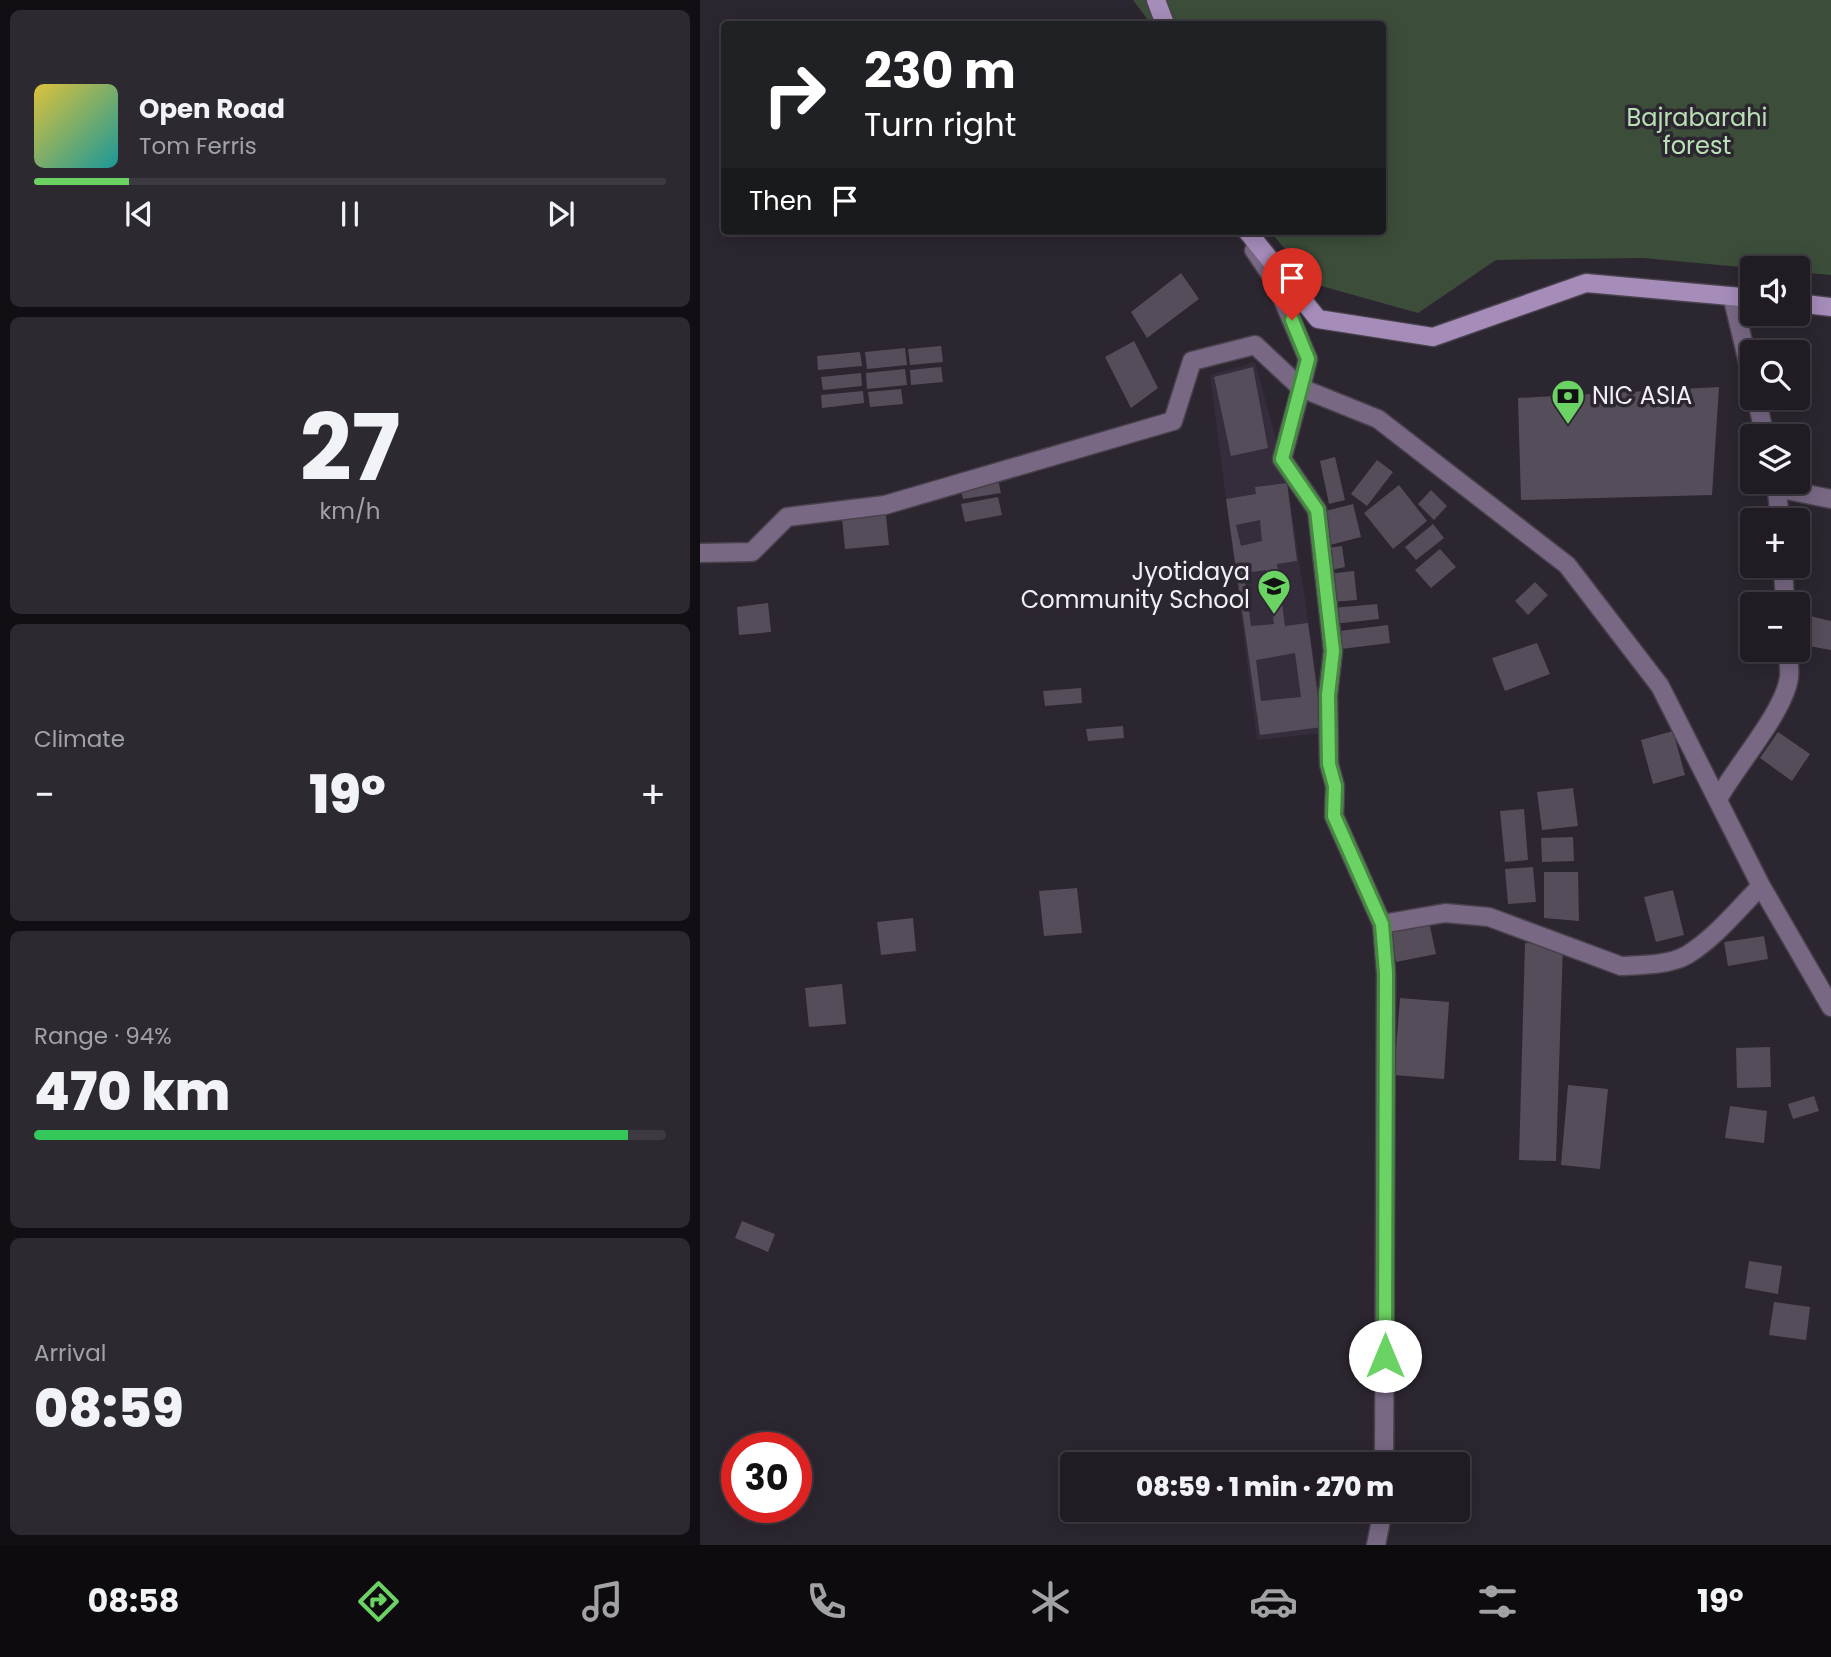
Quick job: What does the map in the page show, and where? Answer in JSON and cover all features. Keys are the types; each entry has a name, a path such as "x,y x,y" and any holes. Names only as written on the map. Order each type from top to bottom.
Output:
{"street":[{"path":"1156,0 1164,21"},
{"path":"1243,235 1275,281 1308,359 1282,459 1317,510 1333,651 1328,695 1329,764 1335,786 1334,816 1382,924 1386,973 1384,1452"},
{"path":"1250,235 1318,319 1433,337 1586,283 1740,297"},
{"path":"1732,296 1743,340"},
{"path":"1810,305 1831,307"},
{"path":"700,553 752,552 787,517 885,505 1173,421 1192,361 1255,345 1301,388 1378,419 1567,565 1660,686 1761,886 1831,1007"},
{"path":"1810,494 1831,499"},
{"path":"1718,799 1733,771 1764,731 1789,678 1788,662"},
{"path":"1382,924 1445,913 1489,917 1621,966 1644,965 1685,956 1715,932 1761,886"},
{"path":"1377,1545 1381,1522"}],"shaded area":[{"name":"Jyotidaya Community School","path":"1255,362 1287,479 1325,733 1257,740 1210,375"}],"green space":[{"name":"Bajrabarahi forest","path":"1133,0 1831,0 1831,275 1810,273 1810,256 1740,256 1740,267 1643,258 1496,260 1418,313 1314,284 1273,235 1386,235 1386,21 1149,21"}],"building":[{"path":"1181,273 1199,299 1147,338 1131,312"},
{"path":"1134,341 1158,388 1131,408 1105,357"},
{"path":"941,346 943,362 910,365 908,349"},
{"path":"905,348 907,365 867,369 865,352"},
{"path":"860,352 862,366 818,370 817,356"},
{"path":"941,367 943,382 911,385 910,370"},
{"path":"1253,367 1268,448 1231,456 1214,377"},
{"path":"905,369 907,385 867,389 866,373"},
{"path":"861,373 862,386 823,390 821,377"},
{"path":"1719,387 1712,495 1521,500 1518,398"},
{"path":"901,389 903,404 870,407 868,392"},
{"path":"863,391 864,403 822,408 821,395"},
{"path":"1335,457 1345,500 1329,504 1320,461"},
{"path":"1377,460 1393,472 1367,506 1351,494"},
{"path":"997,475 1001,493 963,499 959,482"},
{"path":"1287,483 1297,561 1277,564 1285,626 1308,623 1322,727 1260,735 1226,499 1256,494 1255,487","holes":["1260,520 1262,541 1241,546 1236,525","1266,570 1274,624 1251,626 1244,573","1295,653 1301,697 1261,701 1256,660"]},
{"path":"1399,485 1427,521 1393,549 1364,513"},
{"path":"1431,490 1447,506 1434,520 1418,504"},
{"path":"998,497 1002,515 965,522 961,504"},
{"path":"1353,504 1361,537 1330,545 1321,512"},
{"path":"885,505 889,545 845,549 841,509"},
{"path":"1433,524 1444,538 1416,560 1405,547"},
{"path":"1342,546 1345,567 1331,570 1327,548"},
{"path":"1440,549 1456,567 1431,588 1415,570"},
{"path":"1354,571 1357,600 1330,602 1327,574"},
{"path":"1535,582 1548,595 1528,615 1515,601"},
{"path":"768,603 771,632 739,635 737,607"},
{"path":"1377,604 1379,619 1333,624 1332,608"},
{"path":"1810,616 1831,621 1831,650 1810,646"},
{"path":"1388,625 1390,643 1341,649 1339,631"},
{"path":"1537,643 1550,674 1505,691 1492,658"},
{"path":"1081,688 1082,703 1045,706 1043,691"},
{"path":"1123,726 1124,738 1088,741 1086,729"},
{"path":"1673,731 1685,775 1653,784 1641,740"},
{"path":"1778,732 1810,754 1792,781 1760,758"},
{"path":"1573,788 1578,826 1542,830 1537,792"},
{"path":"1524,809 1528,860 1505,862 1500,811"},
{"path":"1573,837 1574,861 1542,862 1541,838"},
{"path":"1533,867 1536,902 1508,904 1505,869"},
{"path":"1544,872 1578,872 1579,921 1544,918"},
{"path":"1077,888 1082,933 1044,936 1039,891"},
{"path":"1673,890 1684,935 1656,942 1644,897"},
{"path":"1428,917 1436,954 1396,962 1388,925"},
{"path":"913,918 916,951 881,955 877,922"},
{"path":"1764,936 1768,959 1728,966 1724,942"},
{"path":"1525,943 1563,944 1556,1161 1519,1160"},
{"path":"842,984 846,1024 809,1027 805,988"},
{"path":"1400,998 1449,1002 1444,1079 1394,1075"},
{"path":"1770,1047 1771,1087 1737,1088 1736,1048"},
{"path":"1568,1085 1608,1089 1600,1169 1561,1165"},
{"path":"1814,1096 1819,1111 1793,1119 1788,1104"},
{"path":"1730,1106 1767,1111 1764,1143 1725,1138"},
{"path":"742,1221 775,1234 768,1252 735,1238"},
{"path":"1749,1261 1782,1266 1778,1294 1745,1288"},
{"path":"1774,1302 1810,1307 1806,1340 1769,1335"}],"place":[{"name":"NIC ASIA","path":"1568,426"},
{"name":"Jyotidaya Community School","path":"1274,616"}],"route":[{"path":"1292,320 1308,359 1282,459 1317,510 1333,651 1328,695 1329,764 1335,786 1334,816 1382,924 1386,973 1385,1356"}]}
